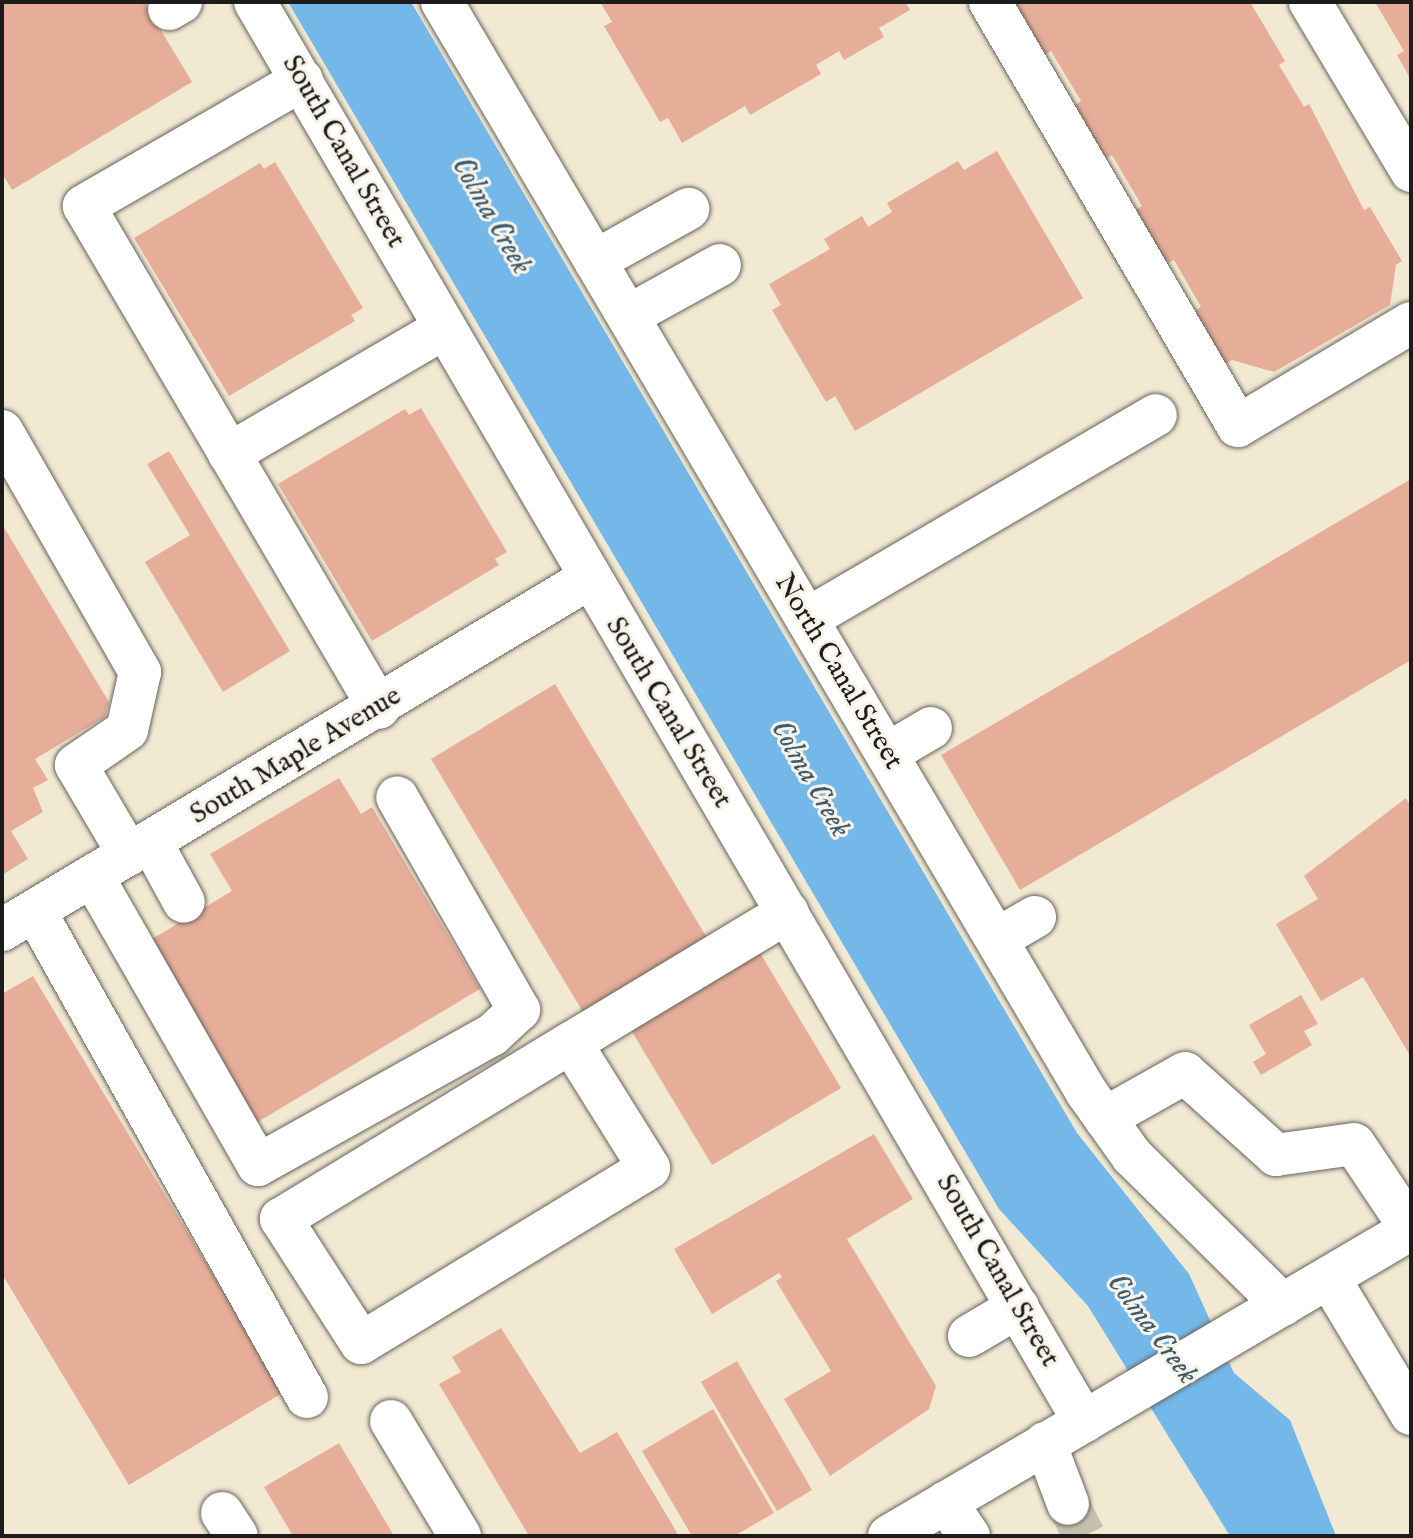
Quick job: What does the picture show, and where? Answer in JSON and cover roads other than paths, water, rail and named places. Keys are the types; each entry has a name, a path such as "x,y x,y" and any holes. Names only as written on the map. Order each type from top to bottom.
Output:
{"street":[{"name":"South Canal Street","path":"255,2 588,579 788,912 1084,1422"},
{"path":"990,2 1238,426 1411,323"},
{"path":"1310,2 1411,171"},
{"name":"North Canal Street","path":"454,6 595,261 1105,1118 1132,1156 1283,1305"},
{"path":"302,80 84,206 379,708"},
{"path":"595,261 688,209"},
{"path":"628,316 720,265"},
{"path":"229,454 445,328"},
{"path":"807,619 1156,415"},
{"path":"2,431 140,672 127,730 76,765 184,902"},
{"name":"South Maple Avenue","path":"18,921 379,708 588,579"},
{"path":"887,754 931,728"},
{"path":"93,877 258,1165 492,1035 519,1010 397,797"},
{"path":"571,1043 649,1168 361,1343 281,1219 571,1043 788,912"},
{"path":"997,939 1035,917"},
{"path":"18,921 307,1397"},
{"path":"889,1536 1411,1229 1354,1144 1276,1155 1185,1073 1105,1118"},
{"path":"1329,1278 1411,1414"},
{"path":"969,1336 1018,1307"},
{"path":"391,1421 460,1536"},
{"path":"1045,1443 1068,1504"},
{"path":"946,1502 969,1536"}],"water":[{"name":"Colma Creek","path":"288,2 411,2 1077,1133 1189,1274 1234,1373 1290,1420 1336,1536 1230,1536 1088,1306 999,1209"}],"tunnel":[{"path":"1068,1504 1084,1536"}]}
